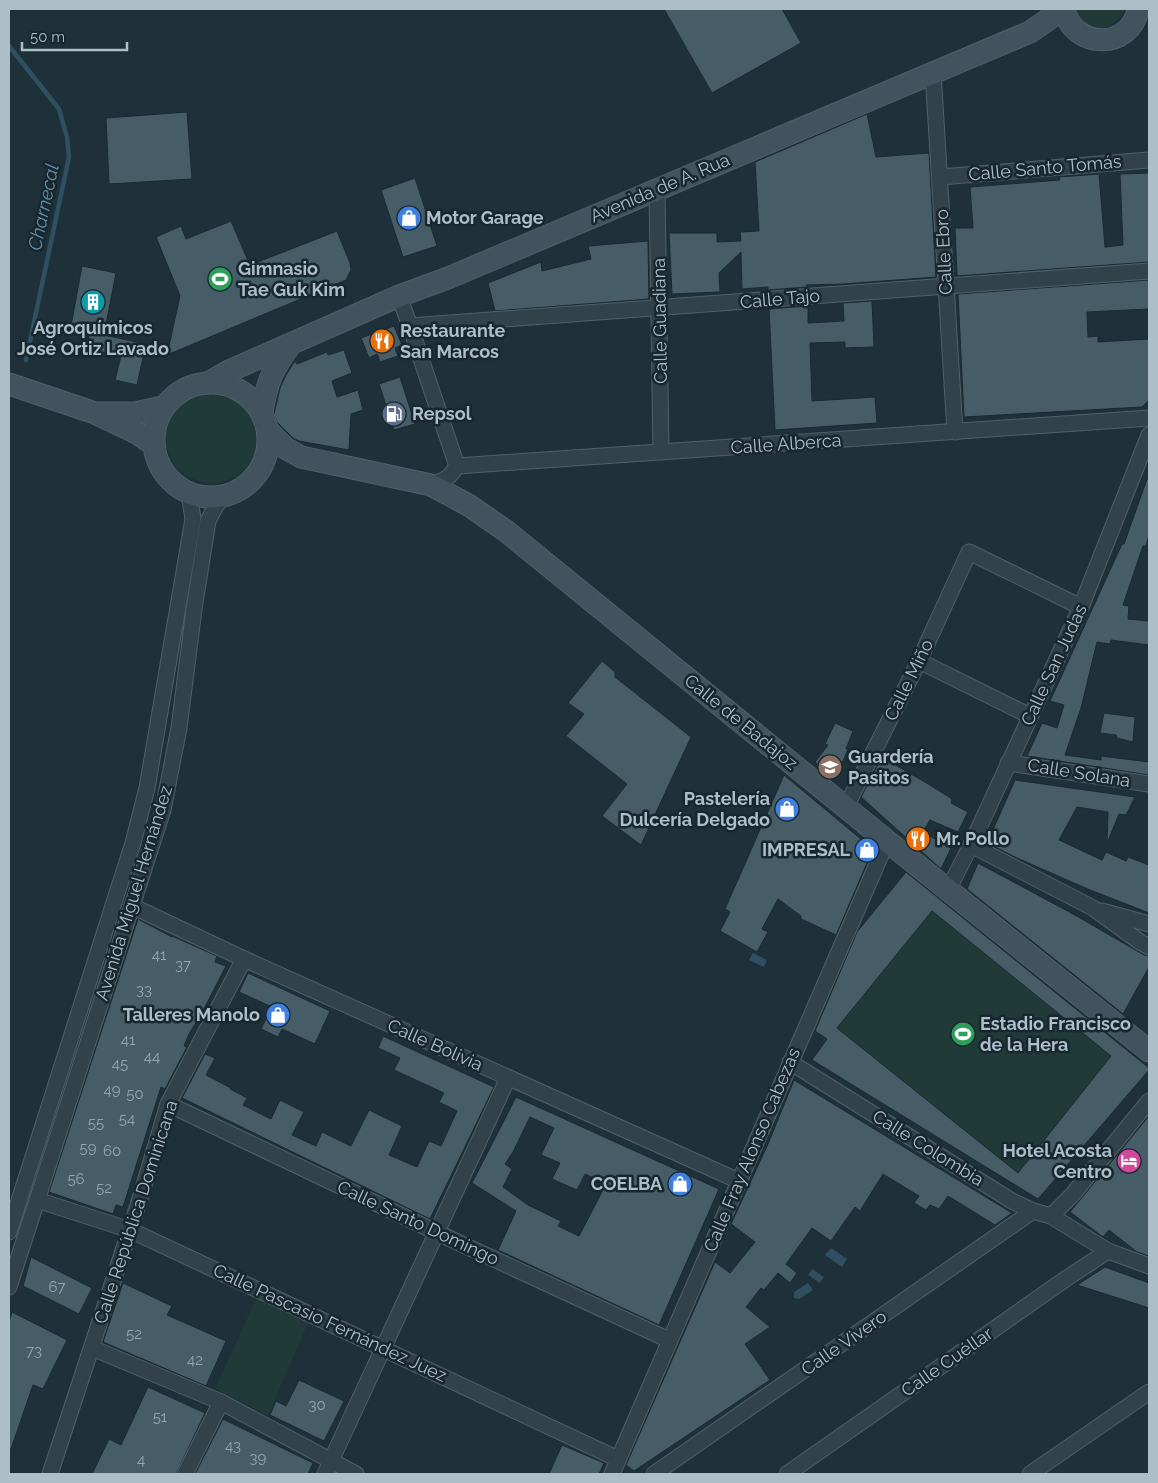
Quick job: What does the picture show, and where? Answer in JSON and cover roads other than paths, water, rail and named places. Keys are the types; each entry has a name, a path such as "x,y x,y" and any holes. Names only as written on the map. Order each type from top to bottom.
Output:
{"street":[{"name":"Avenida de A. Rua","path":"208,383 229,371 399,296 457,274 1030,32 1049,19 1057,9"},
{"path":"1064,9 1066,18 1074,30"},
{"name":"Avenida de A. Rua","path":"1030,32 1055,28 1074,30 1087,38 1102,40 1117,37 1129,28 1137,16 1138,9"},
{"name":"Calle Ebro","path":"933,72 955,432"},
{"name":"Calle Santo Tomás","path":"940,177 1149,160"},
{"name":"Calle Guadiana","path":"657,190 661,452"},
{"name":"Calle Tajo","path":"410,326 660,309 946,285 1149,271"},
{"path":"399,296 457,466 445,480 431,485"},
{"name":"Avenida de A. Rua","path":"265,422 265,391 274,367 290,345"},
{"path":"208,383 230,385 248,395 265,422 268,448 262,467 250,483 235,492 203,498 189,493 168,478 158,462 154,445 155,427 162,407 174,396 191,386 208,383"},
{"path":"9,384 94,413 137,433 154,445"},
{"path":"94,413 135,413 162,407"},
{"name":"Calle Alberca","path":"457,466 1149,418"},
{"name":"Calle de Badajoz","path":"265,422 285,448 301,457 431,485 470,506 506,531 886,841 1149,1051"},
{"name":"Calle San Judas","path":"948,890 971,845 1082,607 1149,435"},
{"name":"Calle de Badajoz","path":"262,467 301,457"},
{"name":"Avenida Miguel Hernández","path":"9,1232 138,824 193,519 189,493"},
{"name":"Avenida Miguel Hernández","path":"9,1287 163,810 179,728 208,521 217,504 228,494"},
{"name":"Calle Miño","path":"846,807 969,552 1082,607"},
{"path":"918,661 1030,716"},
{"name":"Calle Solana","path":"1008,763 1149,784"},
{"name":"Calle Fray Alonso Cabezas","path":"617,1471 669,1340 886,841"},
{"path":"971,845 1093,908 1149,947"},
{"name":"Calle Bolivia","path":"132,906 244,959 739,1181"},
{"path":"1093,908 1149,924"},
{"name":"Calle República Dominicana","path":"50,1474 130,1230 168,1104 244,959"},
{"name":"Calle Colombia","path":"790,1062 1012,1201 1033,1211 1051,1216 1108,1252 1147,1264"},
{"path":"324,1474 508,1078"},
{"path":"1051,1216 1073,1194 1149,1100"},
{"name":"Calle Santo Domingo","path":"168,1104 669,1340"},
{"path":"1071,1228 1073,1194"},
{"name":"Calle Pascasio Fernández Juez","path":"37,1200 130,1230 383,1348 617,1471"},
{"name":"Calle Vivero","path":"654,1474 1033,1211"},
{"name":"Calle Cuéllar","path":"787,1474 1067,1278 1108,1252"},
{"path":"92,1348 221,1402 356,1474"},
{"path":"1030,1474 1149,1392"},
{"path":"186,1474 221,1402"}],"water":[{"path":"753,953 767,960 764,967 749,960"},
{"path":"831,1248 847,1259 842,1267 825,1255"},
{"path":"812,1269 824,1277 820,1283 808,1275"},
{"path":"808,1283 813,1290 799,1299 794,1298 794,1292"}],"waterway":[{"name":"Charnecal","path":"9,46 59,109 67,137 69,157 26,360"}],"place":[{"name":"Motor Garage","path":"409,218"},
{"name":"Gimnasio Tae Guk Kim","path":"220,279"},
{"name":"Agroquímicos José Ortiz Lavado","path":"93,302"},
{"name":"Restaurante San Marcos","path":"382,341"},
{"name":"Repsol","path":"394,414"},
{"name":"Guardería Pasitos","path":"830,767"},
{"name":"Pastelería Dulcería Delgado","path":"787,809"},
{"name":"Mr. Pollo","path":"918,839"},
{"name":"IMPRESAL","path":"867,850"},
{"name":"Talleres Manolo","path":"278,1015"},
{"name":"Estadio Francisco de la Hera","path":"963,1034"},
{"name":"Hotel Acosta Centro","path":"1129,1161"},
{"name":"COELBA","path":"680,1184"}]}
